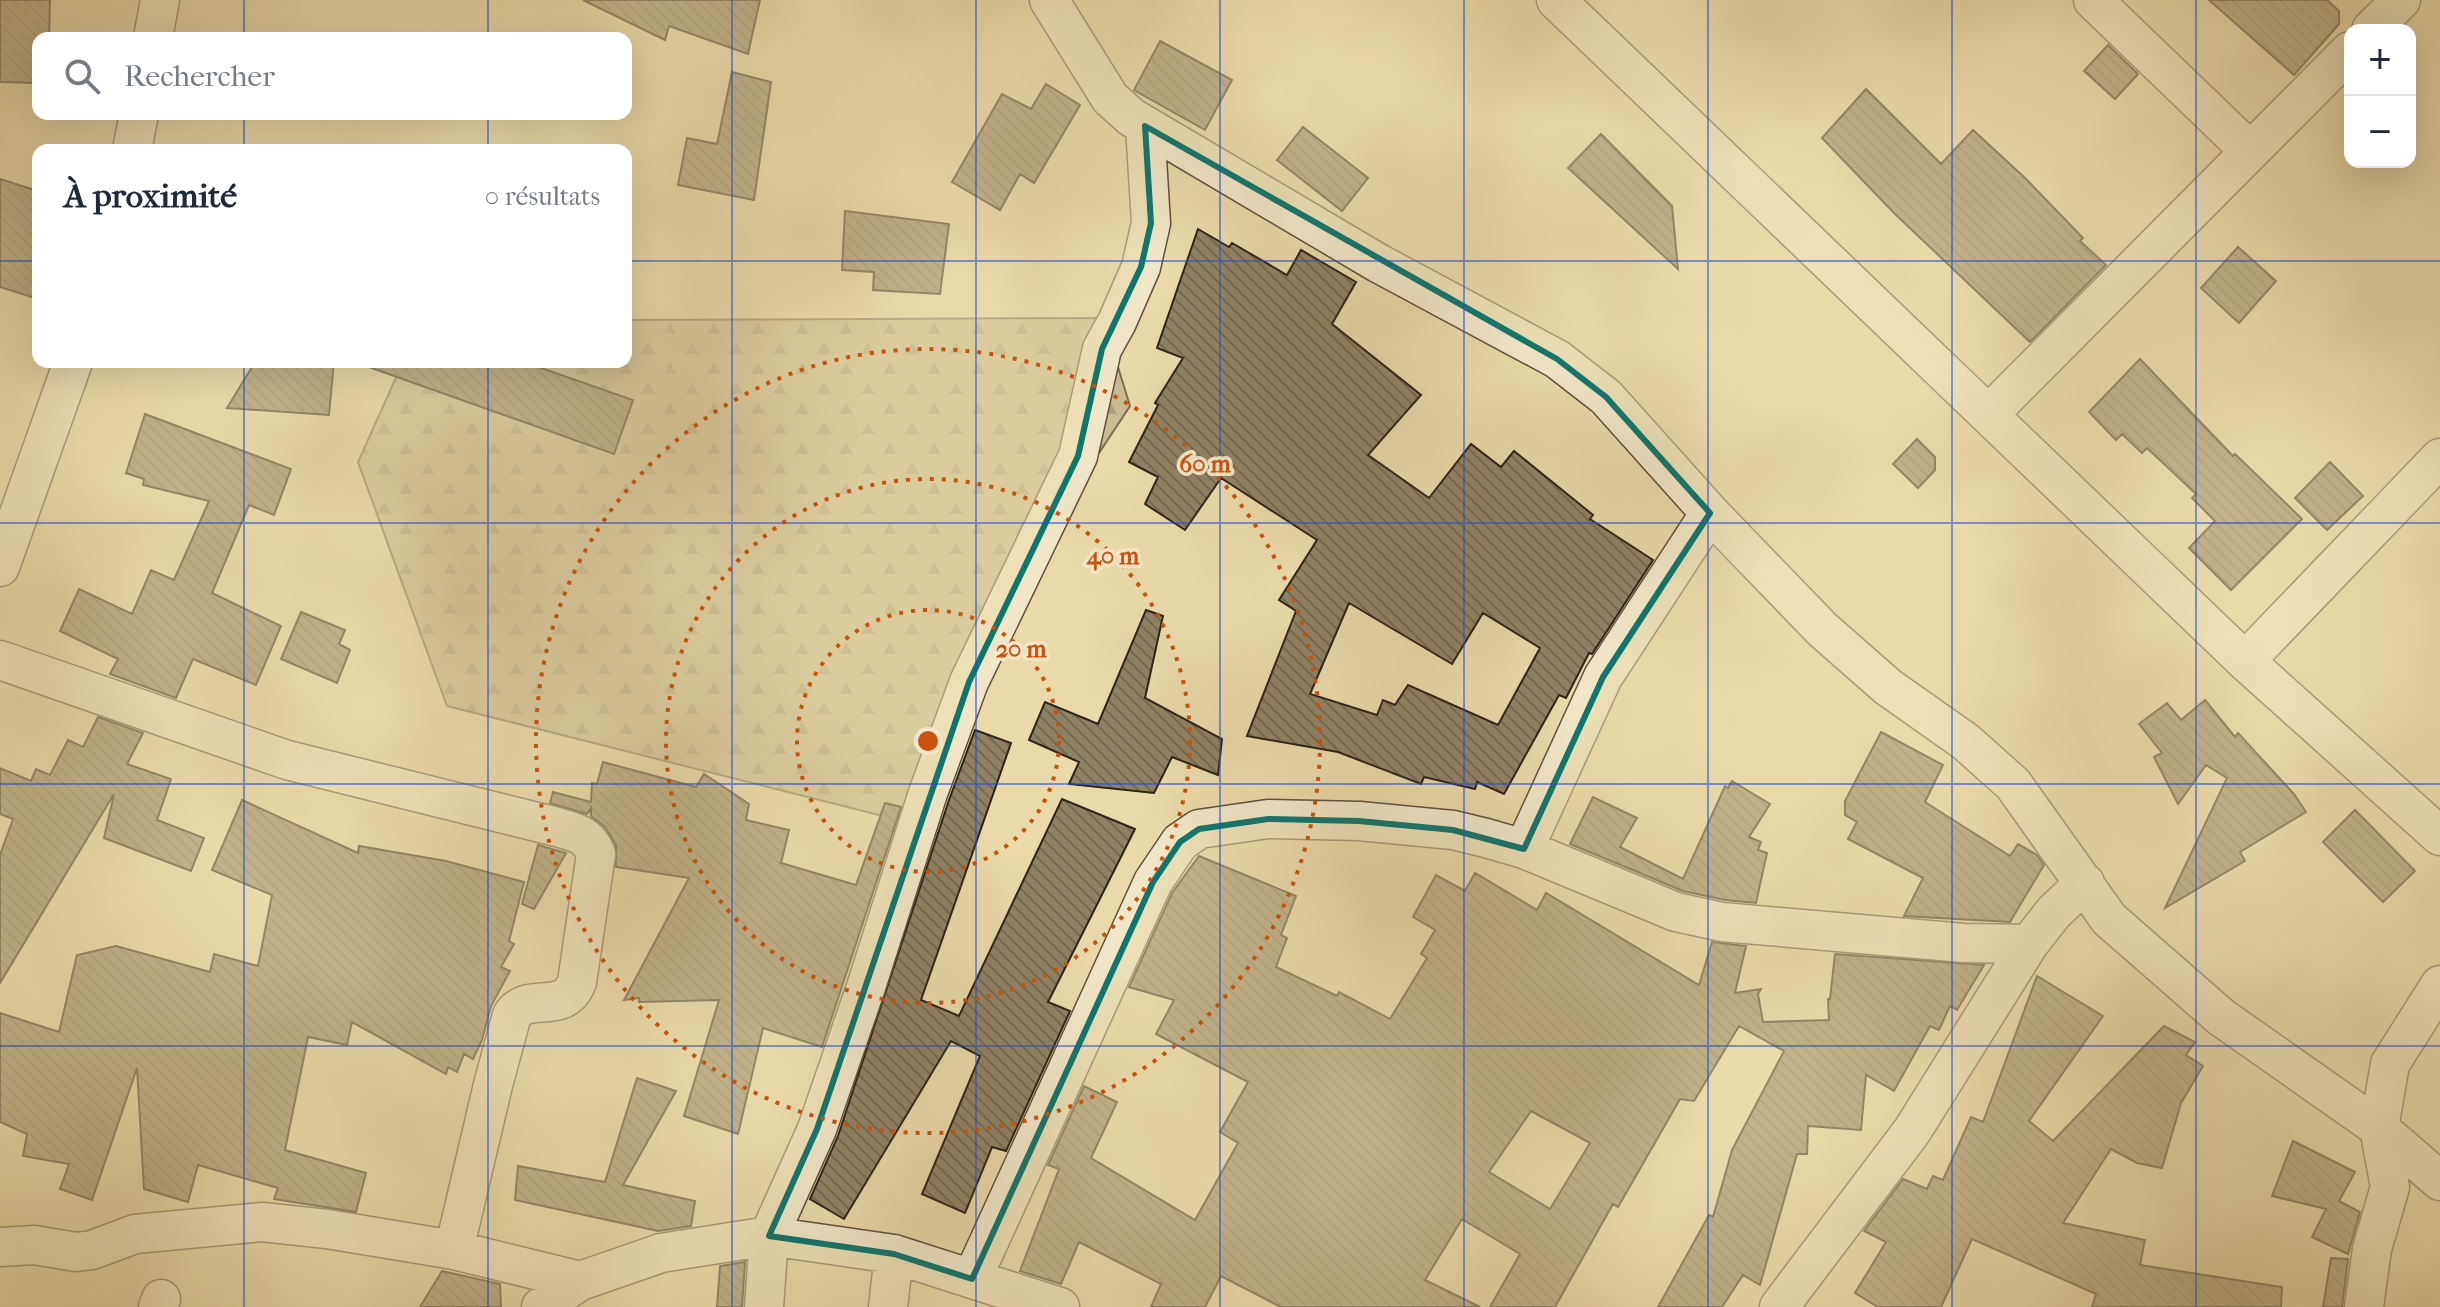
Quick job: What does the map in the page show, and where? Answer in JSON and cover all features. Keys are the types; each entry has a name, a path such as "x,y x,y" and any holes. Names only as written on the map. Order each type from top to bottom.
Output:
{"street":[{"path":"154,32 160,0"},
{"path":"1049,0 1119,108 1364,255 1557,359 1606,397 1710,513 1822,629 1888,687 1966,742 2013,784 2109,919 2221,1017 2379,1128 2440,1181"},
{"path":"1556,0 2245,661 2440,836"},
{"path":"2093,0 2250,151"},
{"path":"2377,24 2401,0"},
{"path":"1989,414 2344,57"},
{"path":"133,144 138,120"},
{"path":"764,1307 769,1236 817,1129 928,793 969,682 1078,456 1102,349 1141,267 1151,223 1145,126"},
{"path":"0,567 10,502 70,368"},
{"path":"2245,661 2440,458"},
{"path":"1524,849 1603,677 1710,513"},
{"path":"0,660 287,760 557,827 582,834 592,842 596,854 577,982 572,994 563,999 518,1007 512,1015 454,1250"},
{"path":"972,1279 1153,882 1180,842 1199,829 1268,819 1359,821 1453,830 1524,849 1676,912 1722,922 1964,943 2029,944"},
{"path":"1779,1307 1912,1131 2029,944 2054,912 2085,883"},
{"path":"2364,1307 2372,1249 2390,1187 2379,1128 2390,1064 2440,985"},
{"path":"0,1247 34,1245 76,1252 92,1250 135,1234 262,1222 327,1229 454,1250 580,1281"},
{"path":"541,1307 580,1281 661,1253 769,1236 894,1254 1060,1307"},
{"path":"888,1307 894,1254"}],"highlighted area":[{"path":"1145,126 1557,359 1606,397 1710,513 1603,677 1524,849 1453,830 1359,821 1268,819 1199,829 1180,842 1153,882 972,1279 894,1254 769,1236 817,1129 969,682 1078,456 1102,349 1141,267 1151,223"}],"green space":[{"path":"1103,318 1130,406 969,650 903,821 447,706 358,462 400,368 632,368 632,320"}],"building":[{"path":"0,0 50,0 49,32 32,32 32,83 0,82"},
{"path":"583,0 760,0 748,54 669,26 665,40"},
{"path":"2209,0 2327,0 2339,11 2339,24 2294,75"},
{"path":"1160,41 1232,80 1205,130 1134,90"},
{"path":"2108,45 2138,74 2115,99 2084,71"},
{"path":"732,72 771,82 754,200 678,185 687,138 717,144"},
{"path":"1046,84 1080,105 1034,183 1020,174 1000,210 952,182 1002,94 1031,109"},
{"path":"1866,89 1941,164 1973,130 2025,178 2083,238 2080,241 2106,265 2030,342 1895,214 1822,138"},
{"path":"1303,127 1368,178 1342,211 1277,160"},
{"path":"1601,134 1672,206 1678,269 1568,168"},
{"path":"0,179 32,189 32,297 0,287"},
{"path":"845,211 949,224 940,294 873,290 874,272 842,270"},
{"path":"1198,229 1229,247 1232,243 1287,275 1301,250 1356,282 1332,324 1421,395 1368,455 1429,498 1471,444 1501,467 1514,451 1593,515 1590,519 1653,560 1592,654 1589,653 1566,698 1559,695 1504,794 1477,782 1475,789 1424,777 1421,784 1338,752 1247,736 1296,611 1279,600 1317,540 1221,478 1185,530 1145,504 1158,477 1129,462 1158,405 1155,403 1183,358 1157,348","holes":["1349,603 1452,664 1483,613 1540,648 1498,725 1408,685 1395,705 1383,700 1377,715 1310,694"]},
{"path":"2238,247 2276,281 2239,323 2201,288"},
{"path":"2140,359 2233,456 2235,454 2302,519 2231,590 2189,548 2215,521 2192,498 2196,494 2147,448 2142,453 2122,434 2116,440 2089,412"},
{"path":"251,368 333,368 329,415 227,408"},
{"path":"372,368 541,368 633,400 614,454"},
{"path":"145,414 291,469 274,515 249,505 212,593 281,626 256,685 193,659 176,698 110,674 118,659 60,631 79,589 132,614 151,570 174,580 209,501 143,485 144,479 126,473"},
{"path":"1917,439 1935,457 1935,470 1918,488 1893,464"},
{"path":"2330,462 2363,496 2327,530 2295,498"},
{"path":"1146,610 1163,616 1145,698 1222,739 1218,775 1172,757 1154,793 1069,784 1079,762 1029,740 1045,702 1098,724"},
{"path":"301,612 345,630 339,644 350,650 337,683 281,659"},
{"path":"2205,700 2235,737 2238,733 2294,794 2306,812 2240,852 2245,861 2165,908 2227,778 2206,765 2178,804 2154,757 2162,753 2139,724 2167,703 2181,720"},
{"path":"98,717 143,733 127,764 171,779 157,820 204,838 191,871 104,838 114,794 0,983 0,855 13,819 0,814 0,768 31,781 36,769 50,775 68,740 83,747"},
{"path":"975,730 1011,743 921,1000 959,1016 1062,799 1135,829 1048,1002 1070,1011 1006,1151 992,1147 965,1213 922,1194 980,1056 951,1041 844,1219 810,1199 838,1136"},
{"path":"1881,732 1943,765 1925,802 2010,856 2018,844 2037,855 2044,865 2010,922 1904,916 1923,878 1848,839 1857,822 1845,815 1845,801"},
{"path":"603,762 696,787 704,774 749,804 746,820 789,830 781,863 856,885 885,803 901,807 822,1047 763,1028 738,1134 684,1116 719,1000 624,1000 689,878 616,867 616,845 605,827 591,816 591,808 587,814 550,803 553,792 591,802 592,783 597,784"},
{"path":"1732,781 1770,804 1749,837 1761,842 1758,850 1767,853 1756,903 1683,891 1570,844 1593,797 1637,818 1620,847 1683,879 1725,786 1728,788"},
{"path":"242,800 358,853 359,846 446,861 524,882 509,941 514,944 501,967 510,971 491,1006 482,1040 473,1059 464,1054 457,1072 448,1067 446,1074 352,1022 347,1045 308,1037 285,1150 366,1173 356,1212 274,1199 278,1188 198,1165 188,1202 144,1189 137,1068 92,1200 60,1189 69,1164 23,1156 27,1134 0,1122 0,1013 59,1032 77,955 116,946 210,972 214,954 258,966 272,895 212,870"},
{"path":"2355,810 2415,871 2383,902 2323,842"},
{"path":"538,845 566,853 534,909 522,904"},
{"path":"1199,856 1296,896 1281,935 1287,938 1276,967 1337,996 1339,992 1390,1019 1427,958 1421,954 1435,930 1413,917 1436,875 1465,891 1475,873 1537,910 1546,893 1699,985 1712,942 1746,946 1735,993 1761,989 1758,994 1763,1022 1829,1020 1828,999 1835,954 1984,965 1957,1010 1950,1006 1939,1030 1930,1026 1894,1091 1866,1075 1861,1130 1808,1126 1807,1154 1797,1154 1760,1285 1743,1275 1722,1307 1658,1307 1709,1215 1713,1217 1732,1150 1784,1051 1739,1026 1694,1101 1680,1099 1618,1207 1613,1204 1555,1307 1490,1307 1520,1254 1462,1219 1425,1280 1480,1307 1281,1307 1221,1276 1205,1307 1151,1307 1161,1284 1079,1242 1061,1284 1020,1271 1059,1169 1048,1165 1084,1086 1117,1102 1091,1158 1195,1220 1238,1143 1220,1132 1248,1082 1156,1034 1174,1000 1129,987 1172,893","holes":["1531,1111 1590,1143 1550,1209 1489,1172"]},
{"path":"2037,976 2103,1016 2029,1121 2053,1141 2164,1026 2195,1042 2186,1055 2203,1066 2181,1103 2162,1168 2137,1163 2111,1149 2063,1223 2145,1240 2140,1265 2282,1287 2281,1307 2092,1307 2096,1294 1972,1239 1941,1307 1878,1307 1855,1293 1886,1242 1864,1231 1903,1179 1927,1189 1933,1176 1943,1180 1971,1117 1983,1122"},
{"path":"637,1078 676,1091 623,1185 695,1201 691,1226 658,1231 515,1200 518,1166 605,1182"},
{"path":"2293,1141 2355,1172 2339,1201 2360,1212 2348,1254 2312,1237 2326,1209 2272,1196"},
{"path":"2331,1258 2348,1259 2342,1307 2323,1307"},
{"path":"745,1262 742,1307 717,1307 720,1266"},
{"path":"442,1271 500,1284 501,1307 420,1307"}]}
